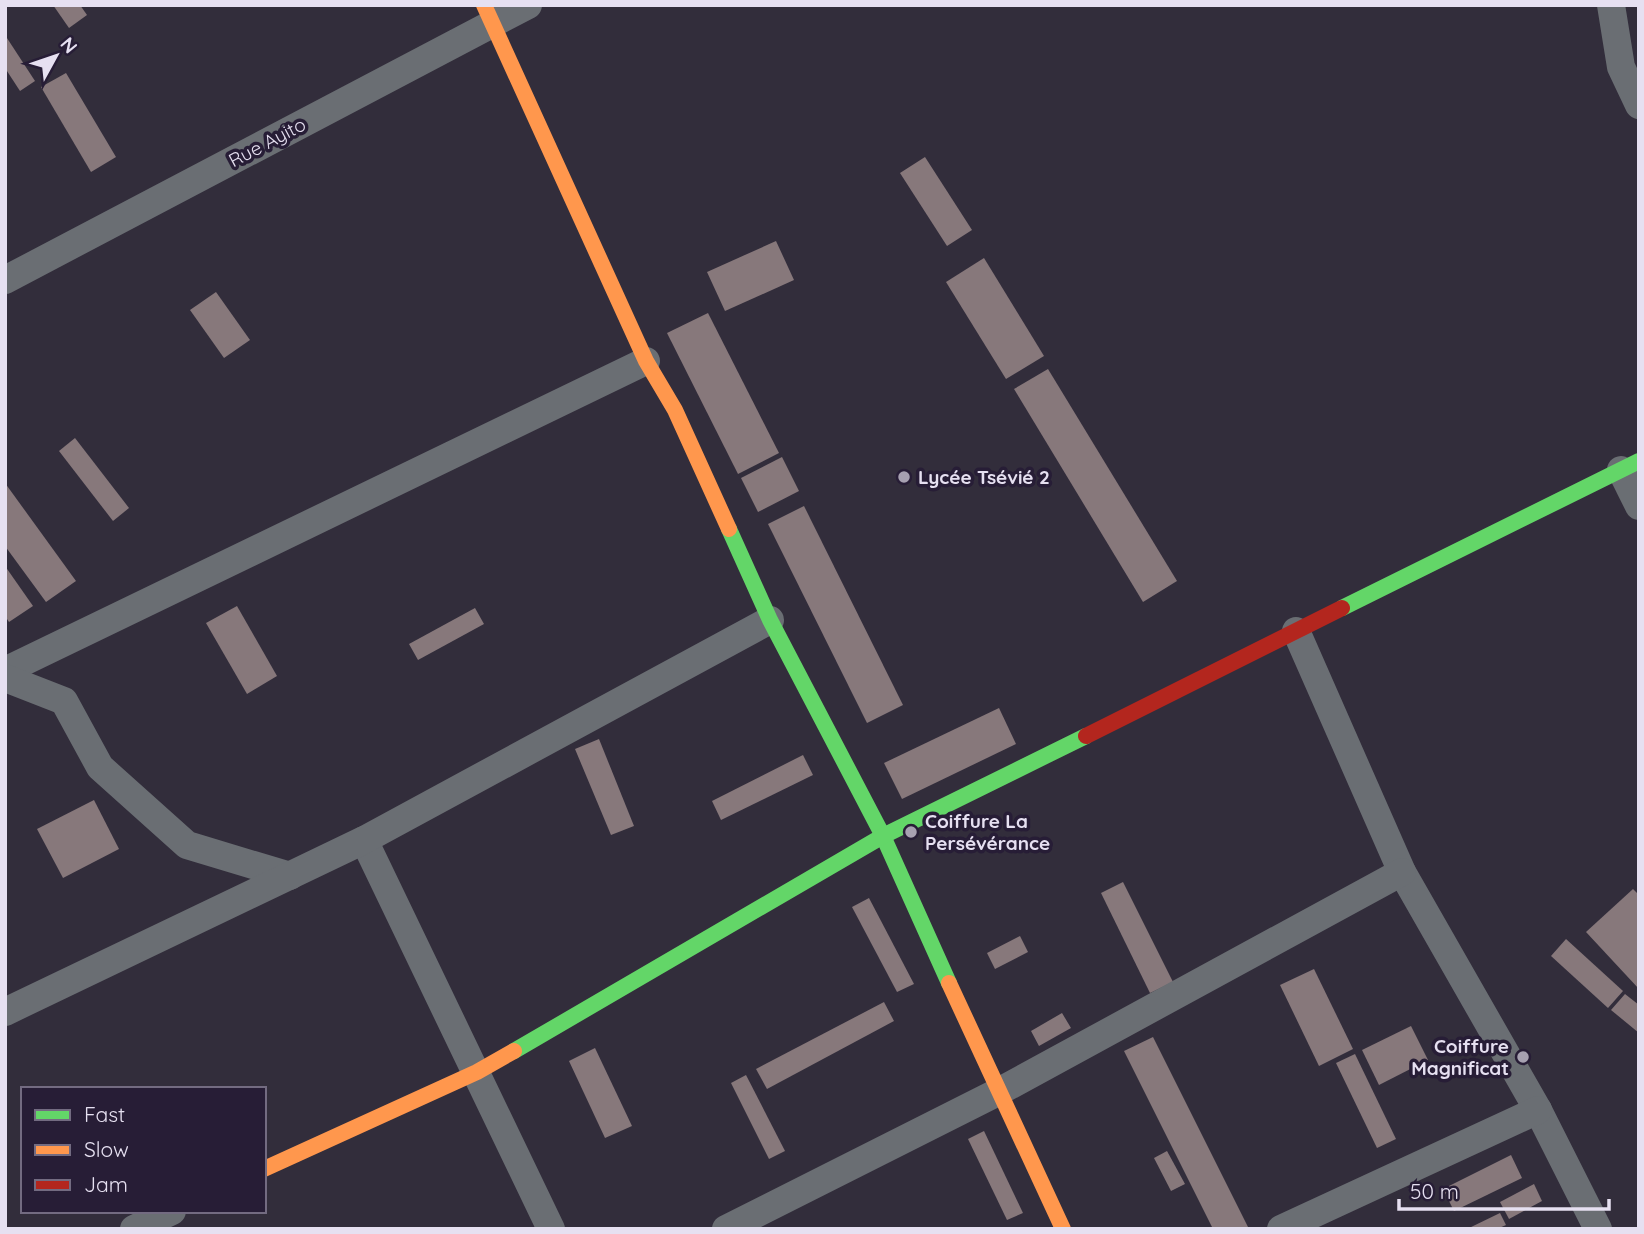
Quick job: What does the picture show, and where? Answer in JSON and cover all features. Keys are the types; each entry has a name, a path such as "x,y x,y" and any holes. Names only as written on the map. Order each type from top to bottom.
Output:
{"street":[{"name":"Rue Ayito","path":"5,280 488,14 528,5"},
{"path":"1611,5 1621,67 1639,105"},
{"path":"488,14 646,361 675,410 770,620 883,836 1063,1229"},
{"path":"5,671 646,361"},
{"path":"266,1168 477,1072 883,836 1630,465 1639,506"},
{"path":"5,1012 364,839 770,620"},
{"path":"1296,631 1402,872 1538,1110 1598,1229"},
{"path":"5,678 64,701 100,767 187,845 290,876"},
{"path":"364,839 551,1229"},
{"path":"726,1229 998,1092 1402,872"},
{"path":"1281,1229 1538,1110"},
{"path":"134,1229 168,1213"}],"building":[{"path":"53,5 80,5 87,15 69,28"},
{"path":"5,35 35,81 20,91 5,68"},
{"path":"66,73 116,157 91,172 41,87"},
{"path":"925,157 972,230 947,246 900,173"},
{"path":"776,241 794,280 725,311 707,272"},
{"path":"984,258 1044,356 1006,379 946,282"},
{"path":"216,292 250,340 224,358 190,310"},
{"path":"708,313 779,453 738,474 667,333"},
{"path":"1048,369 1177,581 1143,602 1014,389"},
{"path":"75,438 129,508 113,521 59,451"},
{"path":"782,457 799,491 758,512 741,478"},
{"path":"5,483 76,581 46,602 5,546"},
{"path":"804,506 903,705 867,723 768,524"},
{"path":"5,566 33,606 9,622 5,616"},
{"path":"237,606 277,676 247,694 206,623"},
{"path":"475,608 484,624 418,660 409,644"},
{"path":"999,708 1016,744 902,799 884,763"},
{"path":"599,739 634,826 611,835 575,749"},
{"path":"803,755 813,775 721,820 712,801"},
{"path":"94,800 119,849 63,878 37,829"},
{"path":"1123,882 1173,982 1150,993 1101,893"},
{"path":"1633,889 1639,895 1639,989 1586,932"},
{"path":"869,898 914,984 897,992 852,907"},
{"path":"1020,936 1028,952 995,969 987,953"},
{"path":"1566,939 1623,991 1608,1008 1551,956"},
{"path":"1314,969 1353,1049 1319,1066 1280,985"},
{"path":"1625,994 1639,1005 1639,1033 1611,1010"},
{"path":"884,1002 894,1021 767,1089 756,1069"},
{"path":"1062,1013 1071,1028 1039,1046 1031,1031"},
{"path":"1411,1026 1428,1060 1379,1085 1362,1050"},
{"path":"1153,1037 1249,1229 1213,1229 1124,1051"},
{"path":"595,1048 632,1126 605,1138 569,1061"},
{"path":"1355,1054 1396,1139 1377,1148 1336,1063"},
{"path":"746,1075 785,1151 769,1159 731,1083"},
{"path":"984,1131 1023,1213 1007,1220 968,1139"},
{"path":"1167,1151 1185,1184 1171,1191 1154,1158"},
{"path":"1511,1155 1522,1178 1454,1211 1443,1189"},
{"path":"1534,1184 1542,1201 1509,1219 1500,1202"},
{"path":"1500,1213 1506,1225 1497,1229 1467,1229"}],"traffic: fast":[{"path":"1342,608 1639,461"},
{"path":"729,529 770,620 883,836 949,983"},
{"path":"514,1051 883,836 1086,736"}],"traffic: slow":[{"path":"484,5 646,361 675,410 729,529"},
{"path":"949,983 1063,1229"},
{"path":"266,1168 477,1072 514,1051"}],"traffic: jam":[{"path":"1086,736 1342,608"}],"place":[{"name":"Lycée Tsévié 2","path":"904,477"},
{"name":"Coiffure La Persévérance","path":"911,832"},
{"name":"Coiffure Magnificat","path":"1523,1057"}]}
